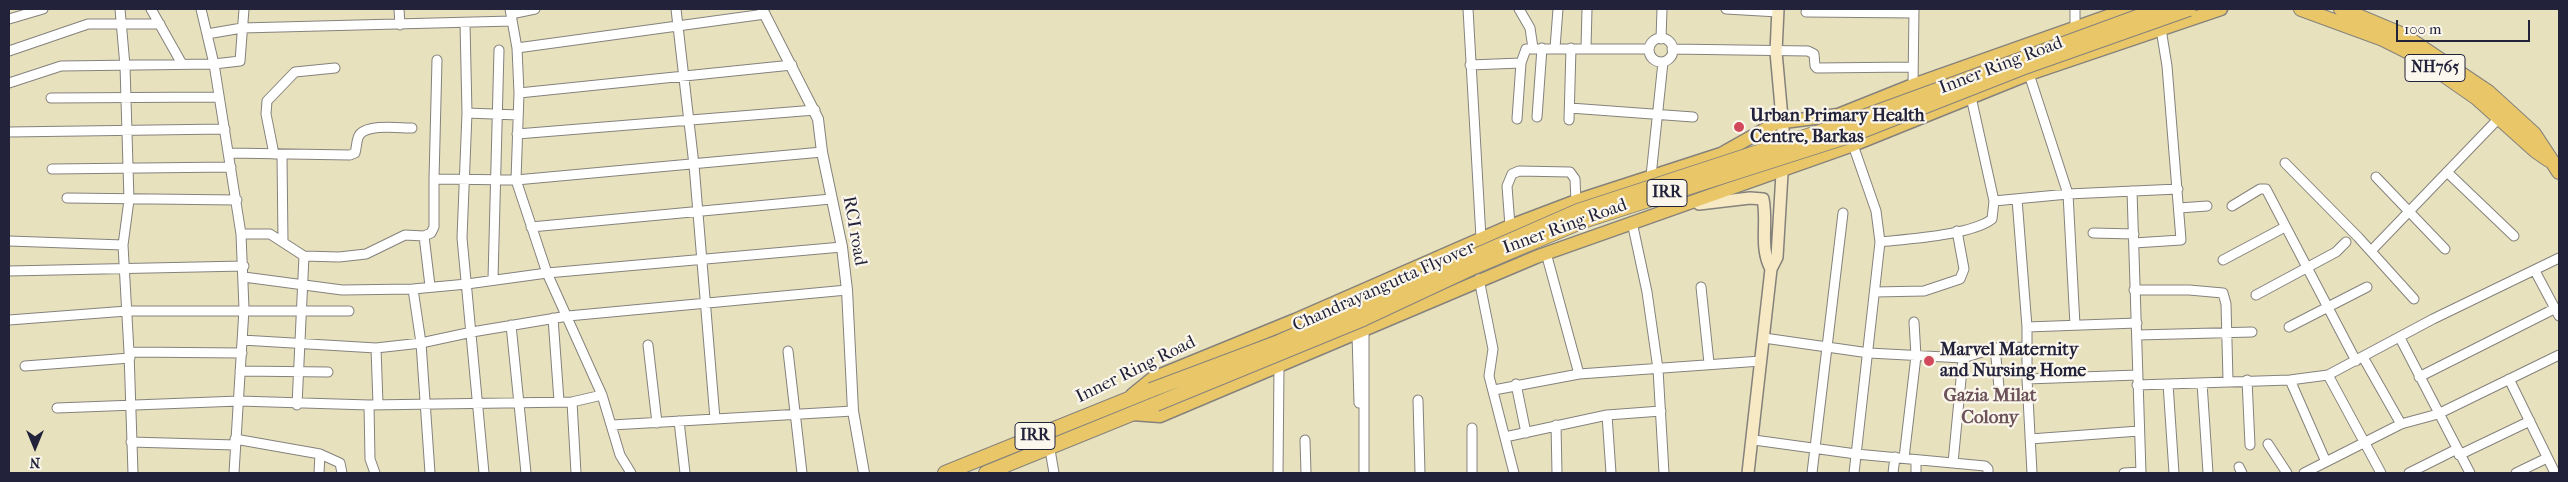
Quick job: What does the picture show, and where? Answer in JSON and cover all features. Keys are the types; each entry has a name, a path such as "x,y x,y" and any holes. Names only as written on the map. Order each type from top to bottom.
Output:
{"highway":[{"name":"Chandrayangutta Flyover","path":"1126,400 1279,342 1578,210 1835,127 2159,9"},
{"name":"Chandrayangutta Flyover","path":"1132,414 1363,319 1474,267 1583,221 1849,136 2022,68 2189,9"},
{"name":"NH765","path":"2301,9 2383,38 2415,55 2477,98 2522,139 2549,160"},
{"name":"NH765","path":"2341,9 2354,12 2403,35 2488,92 2534,134 2549,160 2559,172"},
{"name":"Inner Ring Road","path":"945,473 1126,400"},
{"name":"Inner Ring Road","path":"986,473 1132,414"}],"main road":[{"name":"Inner Ring Road","path":"1126,400 1154,378 1295,320 1510,226 1576,201 1721,154 1783,122 1838,115 1913,85 2128,9"},
{"name":"Inner Ring Road","path":"1132,414 1160,416 1546,253 1853,145 2029,74 2221,9"},
{"path":"1748,473 1754,440 1771,268 1777,257 1783,170 1783,122 1776,52 1778,11"},
{"path":"1634,182 1642,218 1661,217 1704,202 1750,198 1763,199 1766,213 1764,256 1771,268"}],"street":[{"path":"9,19 43,9"},
{"path":"120,9 125,66 129,200 123,245 130,355 133,473"},
{"path":"151,9 182,64"},
{"path":"201,9 214,64 225,129 244,266 242,354 234,473"},
{"path":"9,83 61,66 214,64 240,61 244,9"},
{"path":"399,9 400,25"},
{"path":"207,34 242,28 465,23 534,9"},
{"path":"676,9 690,119 715,419"},
{"path":"1468,9 1481,238"},
{"path":"1519,9 1530,28 1537,48 1537,117"},
{"path":"1555,48 1558,9"},
{"path":"1586,48 1588,9"},
{"path":"1661,39 1662,9"},
{"path":"1726,9 1778,11"},
{"path":"2075,9 2075,27"},
{"path":"517,48 679,26 763,11"},
{"name":"RCI road","path":"763,11 815,110 842,247 847,290 853,411 864,473"},
{"path":"1806,12 1914,11 1913,85"},
{"path":"511,15 517,48 519,92 516,180 547,273 602,395 620,455 631,473"},
{"path":"465,23 467,113 462,238 484,473"},
{"path":"9,51 88,24 160,24"},
{"path":"2092,233 2134,238 2181,240 2167,66 2161,29"},
{"path":"1661,39 1667,41 1672,49 1669,59 1663,62 1653,59 1649,49 1652,43 1661,39"},
{"path":"1517,119 1521,63 1525,50 1537,48 1649,49"},
{"path":"1569,120 1571,48"},
{"path":"1672,49 1812,52 1817,68 1913,67"},
{"path":"493,279 499,50"},
{"path":"241,234 270,234 304,256 356,256 376,250 405,235 424,236 431,233 434,226 437,60"},
{"path":"1651,176 1663,62"},
{"path":"1470,65 1521,63"},
{"path":"519,92 792,65"},
{"path":"283,242 278,155 266,114 266,102 295,72 335,68"},
{"path":"2029,74 2068,194 2075,325"},
{"path":"51,98 219,97"},
{"path":"1880,242 1958,231 1986,224 1992,219 1994,201 1971,97"},
{"path":"1570,108 1693,117"},
{"path":"517,134 815,110"},
{"path":"467,113 518,115"},
{"path":"2371,251 2408,210 2500,117"},
{"path":"229,153 350,156 355,153 357,139 364,132 373,129 412,128"},
{"path":"9,132 225,129"},
{"path":"1853,145 1876,211 1880,242 1869,354 1854,473"},
{"path":"434,179 465,181 516,180 822,152"},
{"path":"2285,164 2371,251 2414,299"},
{"path":"52,169 128,166 231,168"},
{"path":"1510,226 1507,186 1512,174 1519,171 1570,172 1575,179 1576,201"},
{"path":"2446,172 2514,236"},
{"path":"2376,177 2445,249"},
{"path":"1994,201 2068,194 2178,189"},
{"path":"2232,206 2260,189 2266,189 2328,306 2401,424"},
{"path":"2124,473 2141,473 2137,380 2138,323 2134,290 2132,191"},
{"path":"67,198 236,200"},
{"path":"531,227 832,199"},
{"path":"2017,199 2027,327 2027,379 2032,473"},
{"path":"2179,208 2207,206"},
{"path":"1812,473 1843,213"},
{"path":"1642,218 1647,292 1658,369 1664,473"},
{"path":"2223,260 2285,227"},
{"path":"1875,292 1924,291 1960,280 1964,269 1958,231"},
{"path":"424,236 430,286"},
{"path":"9,241 123,245"},
{"path":"2256,295 2336,252 2346,242"},
{"path":"244,277 301,285 365,290 412,289 467,284 547,273 702,261 842,247"},
{"path":"1546,253 1579,374"},
{"path":"297,404 300,372 301,285 304,256"},
{"path":"2027,379 2137,380 2168,384 2228,380 2290,380 2328,375 2433,319 2559,258"},
{"path":"9,271 244,266"},
{"path":"2419,377 2557,306 2535,271"},
{"path":"1479,280 1493,349 1489,372 1514,473"},
{"path":"1701,287 1709,363"},
{"path":"2289,327 2367,287"},
{"path":"412,289 421,343 430,473"},
{"path":"242,340 376,348 421,343 472,332 568,316 847,290"},
{"path":"2134,290 2223,293 2227,333 2228,380"},
{"path":"9,320 127,311 244,309 349,311"},
{"path":"553,318 559,401"},
{"path":"1893,473 1899,458 1916,356 1914,322"},
{"path":"2027,327 2138,323"},
{"path":"511,325 526,473"},
{"path":"1361,332 1365,417 1363,422 1364,473"},
{"path":"2138,335 2252,332"},
{"path":"1764,338 1869,354 1963,358 1995,348 2026,347"},
{"path":"2400,338 2470,473"},
{"path":"648,345 658,423"},
{"path":"375,473 370,459 376,348"},
{"path":"1995,348 1999,387"},
{"path":"788,351 802,473"},
{"path":"25,366 130,355 242,354"},
{"path":"2304,473 2401,424 2438,414 2559,355"},
{"path":"1953,463 1963,358"},
{"path":"1494,390 1516,384 1579,374 1658,369 1709,363 1761,362"},
{"path":"1278,473 1279,366"},
{"path":"240,371 328,372"},
{"path":"2328,375 2380,473"},
{"path":"2509,379 2555,473"},
{"path":"2247,380 2250,445"},
{"path":"2290,380 2326,462"},
{"path":"2202,383 2208,473"},
{"path":"1516,384 1526,432"},
{"path":"2168,384 2174,473"},
{"path":"57,408 238,402 373,405 572,402 602,395"},
{"path":"1418,400 1420,473"},
{"path":"572,402 576,473"},
{"path":"612,425 853,411"},
{"path":"1505,437 1556,424 1607,415 1661,411"},
{"path":"1607,415 1611,473"},
{"path":"2409,473 2530,420"},
{"path":"679,421 685,473"},
{"path":"1556,424 1556,473"},
{"path":"1472,428 1472,473"},
{"path":"2030,439 2139,431"},
{"path":"1046,432 1054,473"},
{"path":"1305,440 1306,473"},
{"path":"1754,440 1856,454 1985,466 1988,469 1988,473"},
{"path":"131,442 235,442 320,454 340,463 342,473"},
{"path":"2268,444 2287,473"},
{"path":"319,473 320,454"},
{"path":"2516,473 2547,458"},
{"path":"1916,460 1916,473"}],"place":[{"name":"Urban Primary Health Centre, Barkas","path":"1739,127"},
{"name":"Marvel Maternity and Nursing Home","path":"1929,361"}],"district":[{"name":"Gazia Milat Colony","path":"1990,407"}]}
